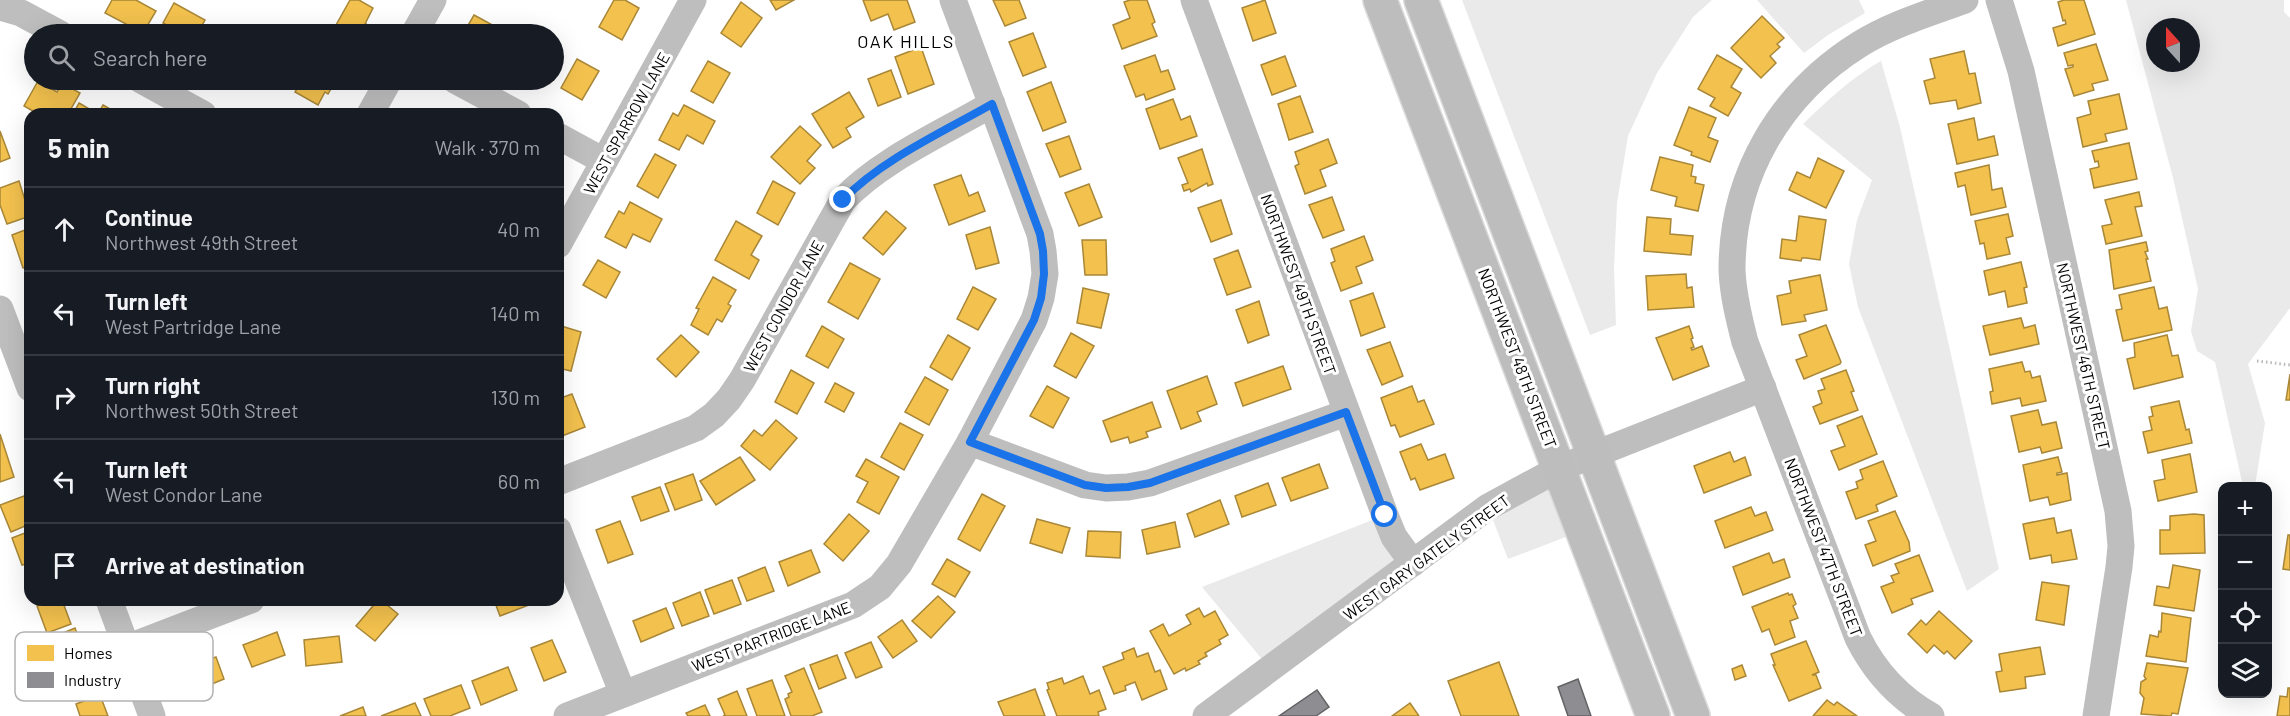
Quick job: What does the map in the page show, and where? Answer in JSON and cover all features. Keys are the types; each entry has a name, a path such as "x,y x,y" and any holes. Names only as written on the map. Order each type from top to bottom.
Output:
{"main road":[{"name":"NORTHWEST 48TH STREET","path":"1380,0 1653,716"},
{"path":"1421,0 1693,716"}],"street":[{"path":"420,24 433,0"},
{"name":"WEST SPARROW LANE","path":"564,234 693,0"},
{"name":"WEST PARTRIDGE LANE","path":"567,716 853,605 870,594 880,587 899,564 970,442 1034,320 1041,298 1044,274 1040,234 953,0"},
{"name":"NORTHWEST 49TH STREET","path":"1194,0 1394,537 1413,563"},
{"name":"NORTHWEST 47TH STREET","path":"1931,716 1901,696 1876,668 1858,638 1745,342 1739,321 1732,272 1738,211 1743,189 1762,147 1795,97 1846,53 1874,36 1965,0"},
{"name":"NORTHWEST 46TH STREET","path":"1999,0 2021,71 2118,510 2121,546 2119,567 2096,716"},
{"path":"0,7 21,13 41,24"},
{"path":"159,90 192,108"},
{"path":"373,108 383,90"},
{"path":"474,90 507,108"},
{"name":"WEST CONDOR LANE","path":"564,480 674,439 696,428 714,415 742,380 843,200 879,169 992,104"},
{"path":"564,139 604,161"},
{"path":"0,309 24,372"},
{"name":"WEST GARY GATELY STREET","path":"1206,716 1488,507 1560,468 1763,388"},
{"path":"970,442 1085,485 1106,488 1128,487 1150,483 1346,412"},
{"path":"564,545 623,694"},
{"path":"111,606 120,632"},
{"path":"168,632 235,606"},
{"path":"146,701 152,716"}],"path":[{"path":"2258,361 2290,365"}],"shaded area":[{"path":"1462,0 1712,0 1693,17 1657,73 1628,136 1617,203 1614,268 1616,325 1590,335"},
{"path":"1757,0 1859,0 1865,13 1828,35 1804,53"},
{"path":"2126,0 2284,0 2284,12 2290,18 2290,308 2248,364 2265,423 2256,482 2242,482 2215,362 2197,351 2191,331 2198,289 2173,178"},
{"path":"1881,61 1900,127 1999,569 1967,591 1858,307 1849,264 1857,220 1872,180 1803,124 1850,82"},
{"path":"1560,468 1584,530 1508,559 1488,507"},
{"path":"1385,515 1413,563 1271,670 1202,587"}],"building: Homes":[{"path":"112,0 136,0 156,11 148,24 126,24 105,13"},
{"path":"350,0 359,0 373,8 365,24 337,24"},
{"path":"614,0 625,0 639,8 622,40 599,27"},
{"path":"770,0 794,0 776,10"},
{"path":"863,0 907,0 915,22 894,30 888,14 871,21"},
{"path":"993,0 1019,0 1026,18 1005,26"},
{"path":"1147,0 1155,22 1152,24 1157,36 1122,49 1113,25 1130,18 1124,2"},
{"path":"1265,0 1276,33 1253,41 1242,8"},
{"path":"2084,0 2095,34 2058,46 2053,28 2066,24 2058,2"},
{"path":"741,2 762,18 741,47 721,33"},
{"path":"174,3 205,20 203,24 163,23"},
{"path":"474,15 490,24 469,24"},
{"path":"1762,16 1784,38 1777,44 1780,47 1770,56 1776,63 1761,78 1731,48"},
{"path":"1033,33 1046,67 1023,76 1009,42"},
{"path":"2096,44 2108,80 2092,84 2094,90 2074,96 2065,69 2073,65 2068,66 2064,53"},
{"path":"921,47 934,84 908,94 895,57"},
{"path":"1964,51 1969,74 1975,73 1981,103 1958,109 1956,100 1930,104 1924,81 1935,78 1930,59"},
{"path":"1155,55 1161,72 1168,70 1175,89 1146,100 1144,94 1136,97 1124,66"},
{"path":"1717,55 1742,69 1731,87 1741,93 1728,116 1710,106 1715,98 1698,89"},
{"path":"1285,56 1296,86 1272,95 1261,65"},
{"path":"577,59 599,71 582,100 564,90 564,83"},
{"path":"708,61 730,73 713,103 691,91"},
{"path":"891,70 901,97 878,106 868,79"},
{"path":"1051,82 1066,122 1043,131 1027,92"},
{"path":"33,90 57,92 58,90 75,90 80,93 71,108 28,108 24,106"},
{"path":"296,90 330,90 328,94 325,92 318,105 295,92"},
{"path":"849,92 864,117 846,128 851,137 833,148 812,114"},
{"path":"2119,94 2127,129 2105,134 2107,141 2083,147 2077,118 2091,114 2088,101"},
{"path":"1300,96 1313,132 1289,140 1278,104"},
{"path":"1173,99 1181,120 1190,116 1197,136 1160,149 1146,109"},
{"path":"79,103 88,108 76,108"},
{"path":"684,105 715,121 703,144 687,135 679,150 659,140 673,113 678,116"},
{"path":"1689,107 1716,118 1708,137 1718,141 1710,162 1674,145"},
{"path":"1974,118 1978,140 1994,136 1998,155 1957,164 1948,124"},
{"path":"800,126 821,145 807,161 815,168 800,184 771,157"},
{"path":"0,131 10,158 0,162"},
{"path":"1069,136 1081,169 1060,177 1046,144"},
{"path":"1328,139 1337,163 1320,170 1326,186 1305,194 1295,166 1299,164 1295,152"},
{"path":"2129,143 2137,179 2094,188 2090,169 2099,167 2092,151"},
{"path":"1202,149 1213,184 1208,186 1207,183 1191,192 1190,189 1184,191 1182,185 1188,183 1178,158"},
{"path":"655,154 676,165 658,198 637,186"},
{"path":"1660,157 1693,165 1691,176 1696,177 1695,183 1704,185 1698,211 1675,206 1677,197 1651,190"},
{"path":"1818,158 1844,171 1826,208 1789,190 1797,172 1810,178"},
{"path":"1989,165 1992,190 2002,188 2006,207 1971,215 1965,185 1958,187 1955,173"},
{"path":"961,175 969,196 978,192 985,211 949,225 934,185"},
{"path":"19,181 24,197 24,218 7,224 0,205 0,188"},
{"path":"773,181 795,193 778,225 757,213"},
{"path":"1089,184 1102,217 1079,226 1065,193"},
{"path":"2139,192 2142,206 2135,207 2142,236 2106,244 2102,226 2112,224 2105,200"},
{"path":"1332,197 1344,230 1323,238 1309,205"},
{"path":"1221,200 1232,234 1211,242 1198,208"},
{"path":"630,202 662,219 650,242 633,234 626,248 605,237 619,211 624,214"},
{"path":"886,211 906,228 883,255 863,238"},
{"path":"2008,214 2013,236 2006,238 2010,254 1987,259 1984,243 1980,244 1975,221"},
{"path":"1799,216 1826,220 1820,260 1802,258 1801,261 1780,258 1782,239 1796,241"},
{"path":"1647,217 1671,219 1670,234 1693,236 1691,255 1644,251"},
{"path":"736,221 762,236 751,255 759,260 749,279 715,260"},
{"path":"990,227 999,263 976,269 966,235"},
{"path":"24,230 23,268 12,235"},
{"path":"1364,236 1373,260 1356,267 1362,283 1341,291 1331,263 1335,261 1331,249"},
{"path":"1082,240 1106,240 1107,275 1085,275"},
{"path":"2146,242 2148,251 2145,252 2151,281 2114,289 2109,250"},
{"path":"1238,250 1251,287 1227,295 1214,259"},
{"path":"598,260 620,272 606,298 583,285"},
{"path":"2021,262 2027,287 2024,288 2027,303 2008,307 2005,291 1989,295 1984,271"},
{"path":"850,263 880,279 858,319 828,302"},
{"path":"1686,274 1687,288 1692,287 1694,307 1648,310 1646,276"},
{"path":"1820,275 1827,310 1804,315 1806,321 1782,325 1777,296 1791,293 1789,281"},
{"path":"713,277 736,290 728,304 731,306 722,322 717,319 708,335 691,325 699,309 696,308"},
{"path":"973,287 996,299 978,330 957,319"},
{"path":"2154,287 2159,309 2167,307 2172,330 2123,341 2116,310 2122,309 2119,295"},
{"path":"1083,288 1109,294 1101,328 1077,323"},
{"path":"1373,293 1385,327 1361,336 1350,301"},
{"path":"1259,301 1269,335 1248,343 1236,310"},
{"path":"2021,318 2024,328 2035,325 2039,344 1990,355 1983,326"},
{"path":"1826,325 1841,362 1804,379 1796,360 1807,356 1799,335"},
{"path":"822,326 844,339 828,368 806,356"},
{"path":"1689,326 1693,338 1691,339 1694,347 1691,348 1692,350 1702,346 1709,366 1673,380 1656,338"},
{"path":"564,327 581,332 571,371 564,369"},
{"path":"1071,333 1094,346 1076,378 1054,366"},
{"path":"681,335 699,352 676,377 657,359"},
{"path":"948,335 970,348 952,380 930,367"},
{"path":"2167,335 2172,356 2178,355 2183,377 2134,389 2127,359 2135,357 2134,343"},
{"path":"1390,342 1403,376 1382,385 1367,350"},
{"path":"2022,362 2025,372 2030,371 2032,378 2040,376 2046,401 2022,406 2020,398 1992,404 1990,392 1993,391 1989,369"},
{"path":"1283,366 1291,389 1243,406 1235,383"},
{"path":"791,370 814,383 797,414 775,402"},
{"path":"1846,370 1858,410 1820,424 1813,407 1822,403 1818,391 1825,389 1821,379"},
{"path":"2290,374 2290,400 2286,400"},
{"path":"1207,376 1217,404 1197,412 1201,421 1181,429 1167,391"},
{"path":"925,377 948,390 929,425 905,412"},
{"path":"835,383 854,393 844,412 825,402"},
{"path":"1047,386 1069,398 1053,428 1030,416"},
{"path":"1412,386 1418,402 1424,400 1434,424 1400,437 1395,425 1391,426 1381,398"},
{"path":"572,394 585,427 564,435 564,397"},
{"path":"2179,401 2186,430 2189,429 2192,443 2148,453 2143,432 2152,430 2149,417 2153,416 2151,407"},
{"path":"1152,402 1161,427 1146,432 1148,437 1130,443 1128,437 1111,442 1103,421"},
{"path":"2038,410 2042,425 2056,422 2062,448 2042,453 2040,447 2019,452 2011,416"},
{"path":"1862,416 1877,454 1839,470 1831,451 1845,446 1837,426"},
{"path":"776,420 797,438 770,470 741,446 754,430 762,436"},
{"path":"900,423 923,435 904,470 881,457"},
{"path":"0,434 14,477 0,482"},
{"path":"1421,444 1428,460 1445,454 1454,478 1420,490 1415,478 1411,480 1400,452"},
{"path":"1730,452 1734,462 1745,457 1751,475 1704,493 1694,466"},
{"path":"2190,454 2197,492 2158,501 2154,481 2165,479 2162,460"},
{"path":"740,457 755,480 716,505 700,481"},
{"path":"2058,457 2062,472 2057,475 2067,473 2071,500 2050,505 2048,497 2030,501 2023,465"},
{"path":"866,459 899,477 879,514 857,502 868,482 856,476"},
{"path":"1883,461 1897,496 1876,505 1878,511 1856,519 1846,492 1858,488 1856,482 1863,479 1860,470"},
{"path":"1319,464 1328,488 1291,501 1282,478"},
{"path":"693,474 702,500 675,510 665,484"},
{"path":"1268,483 1276,505 1242,517 1235,496"},
{"path":"660,487 669,511 641,521 632,497"},
{"path":"982,494 1005,506 980,551 958,539"},
{"path":"24,496 24,527 11,532 0,505"},
{"path":"1220,500 1229,524 1195,537 1187,514"},
{"path":"1751,507 1755,516 1766,512 1773,530 1725,548 1715,521"},
{"path":"1895,511 1909,542 1910,551 1873,566 1865,545 1876,541 1868,521"},
{"path":"849,514 869,531 843,561 824,544"},
{"path":"2204,515 2205,553 2160,554 2160,530 2170,530 2170,516"},
{"path":"2054,518 2057,533 2071,530 2077,559 2052,563 2051,555 2030,559 2023,524"},
{"path":"1037,519 1070,528 1062,553 1030,543"},
{"path":"620,521 633,554 608,563 596,530"},
{"path":"1175,522 1180,547 1147,554 1142,530"},
{"path":"1088,531 1121,532 1120,558 1086,556"},
{"path":"24,533 24,564 22,565 12,538"},
{"path":"2288,535 2290,535 2290,570 2283,569"},
{"path":"811,550 820,572 788,586 779,562"},
{"path":"1769,553 1773,563 1784,559 1790,577 1743,595 1733,567"},
{"path":"1919,555 1933,591 1911,599 1913,604 1892,613 1881,587 1894,582 1891,576 1899,573 1895,564"},
{"path":"947,559 970,572 955,597 932,584"},
{"path":"2173,565 2200,570 2194,611 2154,605 2157,586 2169,588"},
{"path":"765,567 774,591 747,601 738,578"},
{"path":"732,580 741,604 714,614 705,590"},
{"path":"2042,582 2069,586 2064,625 2036,620"},
{"path":"700,592 709,616 682,626 673,603"},
{"path":"1788,593 1792,594 1796,604 1793,606 1798,618 1790,621 1795,637 1775,645 1769,629 1762,632 1752,607"},
{"path":"938,596 955,612 931,638 912,621"},
{"path":"37,606 64,606 71,624 47,632"},
{"path":"373,606 388,606 398,614 375,641 356,626"},
{"path":"496,606 526,606 500,616"},
{"path":"666,608 674,628 641,642 633,621"},
{"path":"1199,608 1204,617 1215,611 1228,635 1219,640 1221,644 1205,653 1207,656 1198,661 1200,664 1174,674 1150,631 1163,624 1169,636 1191,624 1186,615"},
{"path":"1939,611 1972,641 1955,659 1947,651 1944,654 1934,645 1927,653 1908,634 1921,620 1926,625"},
{"path":"2162,613 2191,618 2186,662 2146,656 2150,635 2158,637 2159,631 2161,632"},
{"path":"902,620 917,641 893,658 878,637"},
{"path":"277,632 285,655 252,667 243,645"},
{"path":"339,636 342,662 306,666 304,640"},
{"path":"552,640 566,672 544,681 531,648"},
{"path":"1806,641 1819,672 1812,675 1816,675 1821,688 1789,701 1773,665 1775,665 1771,654"},
{"path":"871,642 882,667 856,678 845,653"},
{"path":"2040,647 2045,674 2025,677 2026,688 2000,692 1996,672 2002,671 1999,654"},
{"path":"1134,648 1137,657 1148,653 1155,672 1160,670 1167,689 1142,700 1135,682 1125,686 1126,690 1114,694 1103,667 1124,659 1122,653"},
{"path":"837,655 846,678 819,689 810,665"},
{"path":"216,657 224,679 213,684 213,658"},
{"path":"1499,662 1519,716 1461,716 1448,681"},
{"path":"2147,663 2188,668 2178,714 2172,713 2171,716 2141,714 2144,698 2140,693 2141,682 2146,679 2144,676"},
{"path":"1742,665 1746,676 1735,680 1732,669"},
{"path":"508,667 517,690 481,705 472,681"},
{"path":"804,668 822,712 812,716 791,716 785,699 792,692 785,676"},
{"path":"1083,676 1090,694 1099,690 1106,709 1098,712 1099,716 1057,716 1047,690 1049,689 1047,683 1062,678 1064,684"},
{"path":"772,680 785,716 757,716 747,689"},
{"path":"461,685 470,708 450,716 431,716 424,699"},
{"path":"2288,688 2290,688 2290,716 2277,716 2280,696 2287,697"},
{"path":"1035,689 1045,716 1004,716 998,702"},
{"path":"737,691 747,716 723,716 725,715 718,699"},
{"path":"1827,700 1834,705 1837,702 1857,716 1813,716"},
{"path":"84,701 102,701 108,716 80,716 76,704"},
{"path":"415,703 421,716 381,716"},
{"path":"1410,703 1419,716 1392,716"},
{"path":"705,705 710,716 688,716 686,713"},
{"path":"363,707 366,716 340,716"}],"building: Industry":[{"path":"1578,679 1591,716 1568,716 1558,687"},
{"path":"1317,690 1329,707 1316,716 1279,716"}],"district":[{"name":"OAK HILLS","path":"906,41"}],"route":[{"path":"843,200 879,169 992,104 1040,234 1044,274 1041,298 1034,320 970,442 1085,485 1106,488 1128,487 1150,483 1346,412 1385,515"}]}
